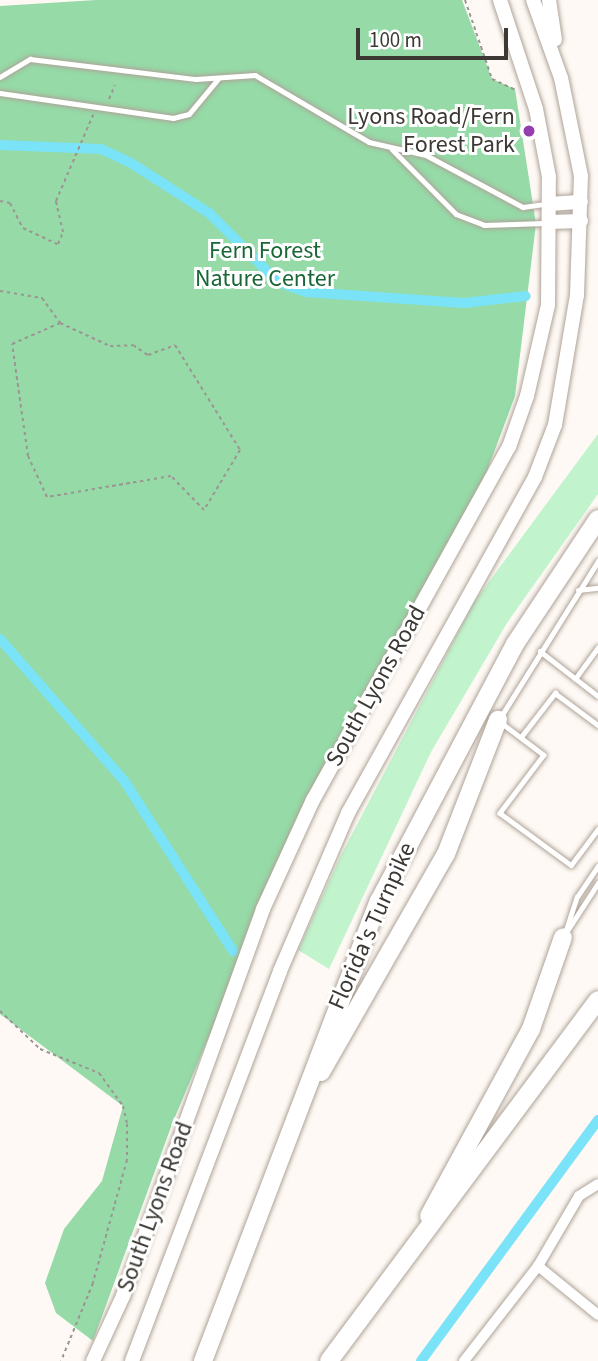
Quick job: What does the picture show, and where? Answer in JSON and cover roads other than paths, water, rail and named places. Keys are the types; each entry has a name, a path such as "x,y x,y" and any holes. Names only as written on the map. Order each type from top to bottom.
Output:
{"highway":[{"name":"Florida's Turnpike","path":"203,1361 300,1101 379,901 450,756 598,519"},
{"path":"300,1101 446,854 498,720"},
{"path":"412,1251 531,1029 563,937"},
{"path":"329,1361 598,1000"}],"main road":[{"name":"South Lyons Road","path":"93,1361 123,1296 263,908 333,763 509,447 546,318 550,204 531,93 499,0"},
{"name":"South Lyons Road","path":"132,1361 280,971 348,813 535,477 569,361 581,202 565,96 533,0"},
{"path":"549,0 565,96"},
{"path":"550,204 581,202"},
{"path":"550,222 581,221"}],"street":[{"path":"464,1361 538,1266 579,1196 598,1184"},
{"path":"538,1266 598,1315"}],"lane":[{"path":"0,77 30,59 218,79 255,75 344,131 391,148 426,155 510,203 550,204"},
{"path":"0,93 173,118 189,114 218,79"},
{"path":"391,148 456,214 484,225 550,222"},
{"path":"598,561 498,720 544,755 500,813 570,866 598,829"},
{"path":"577,591 598,588"},
{"path":"575,679 598,647"},
{"path":"540,651 598,696"},
{"path":"521,737 555,693 598,725"},
{"path":"563,937 577,897 598,866"},
{"path":"563,937 598,883"}],"waterway":[{"path":"0,145 101,149 131,163 209,213 278,282 305,292 464,303 526,296"},
{"path":"0,639 125,782 233,951"},
{"path":"421,1361 598,1120"}],"place":[{"name":"Lyons Road/Fern Forest Park","path":"529,131"}],"park label":[{"name":"Fern Forest Nature Center","path":"265,265"}]}
